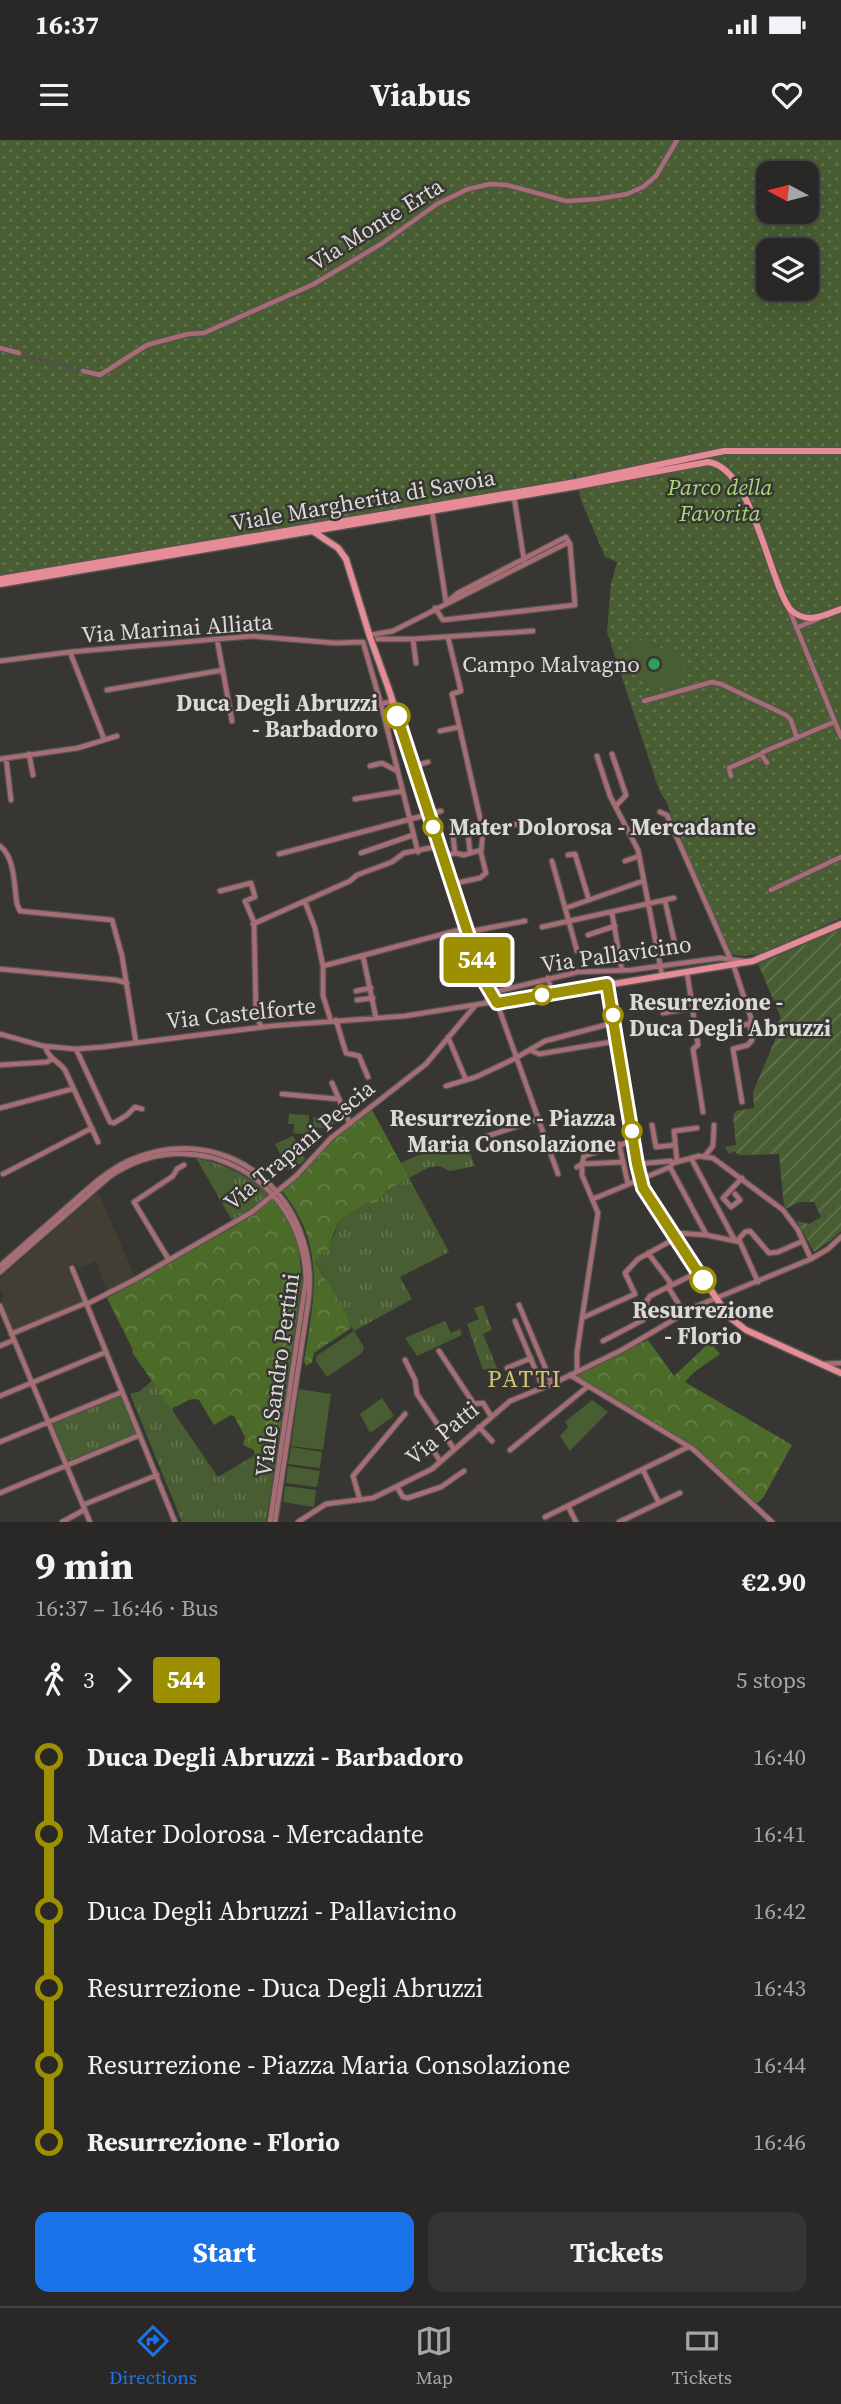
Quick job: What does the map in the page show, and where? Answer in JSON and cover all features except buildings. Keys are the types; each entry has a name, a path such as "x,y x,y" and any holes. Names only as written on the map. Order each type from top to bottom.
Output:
{"street":[{"name":"Via Monte Erta","path":"83,372 100,374 147,345 188,334 204,333 314,284 381,244 438,204 468,190 490,184 507,185 566,201 627,194 643,187 656,176 677,140"},
{"path":"0,348 19,353"},
{"path":"730,450 722,459 726,470 747,503 841,737"},
{"name":"Viale Margherita di Savoia","path":"0,581 580,481 730,450 841,451"},
{"name":"Viale Margherita di Savoia","path":"310,528 432,511 697,463 714,462 726,470"},
{"path":"514,497 524,562"},
{"path":"432,511 446,603"},
{"path":"310,528 338,548 346,559 369,638 389,690 466,930 485,984 497,1003 558,1174"},
{"path":"369,638 393,631 435,608 446,603 458,593 567,540 575,605 446,620 440,618 435,608"},
{"path":"787,605 800,616 813,619 820,617"},
{"path":"796,628 841,609"},
{"path":"369,638 413,639 533,631"},
{"name":"Via Marinai Alliata","path":"0,661 252,636 335,643 369,638"},
{"path":"448,637 461,691 452,694 482,828 481,850 486,873 480,878 452,884"},
{"path":"369,638 381,704 418,852"},
{"path":"217,639 232,721"},
{"path":"413,639 416,663"},
{"path":"70,652 104,739"},
{"path":"107,690 223,670"},
{"path":"644,701 715,683 786,715 791,720 797,737"},
{"path":"381,704 392,701"},
{"path":"730,775 729,768 834,722"},
{"path":"440,731 459,727"},
{"path":"11,800 3,759 78,748 117,736"},
{"path":"29,754 33,775"},
{"path":"612,754 626,795 616,806"},
{"path":"761,754 767,763"},
{"path":"597,756 610,796 638,850 662,975"},
{"path":"414,766 428,762"},
{"path":"370,766 382,763 397,771"},
{"path":"355,799 403,791"},
{"path":"279,854 441,811"},
{"path":"660,812 667,815 750,1011 752,1040 748,1045 733,1049 742,1102"},
{"path":"455,853 452,827 470,825 482,828 525,823"},
{"path":"470,825 467,834 470,852"},
{"path":"361,853 413,835"},
{"path":"0,846 10,859 18,908 37,914 110,919 116,928 136,1043"},
{"path":"253,925 350,881 357,875 392,862 404,853 440,846"},
{"path":"443,856 481,850"},
{"path":"568,855 575,854 589,900"},
{"path":"625,861 639,856"},
{"path":"771,890 841,857"},
{"path":"552,861 577,951"},
{"path":"566,908 643,881"},
{"path":"220,891 251,883 255,897 245,901 253,925 256,1014 261,1027"},
{"path":"542,927 674,898"},
{"path":"665,901 674,940"},
{"path":"305,902 315,928 323,965 323,996 346,1053 360,1057 368,1077"},
{"path":"612,913 618,982"},
{"path":"323,965 466,930 525,921"},
{"path":"497,1003 687,971 700,964 748,962 841,924"},
{"path":"588,935 615,926"},
{"path":"472,984 485,984 501,979 494,954"},
{"path":"363,956 376,1018"},
{"path":"496,964 510,960"},
{"name":"Via Pallavicino","path":"491,993 578,972 700,964"},
{"path":"116,980 124,968"},
{"path":"0,969 127,983"},
{"path":"687,971 698,1045 693,1049 703,1112"},
{"path":"608,972 607,984 643,1188 729,1316 746,1330 841,1373"},
{"path":"548,978 552,994"},
{"path":"356,991 371,988"},
{"path":"486,1003 491,993"},
{"path":"357,1000 373,998"},
{"path":"663,1013 722,999"},
{"name":"Via Castelforte","path":"0,1034 45,1046 76,1049 497,1003"},
{"name":"Via Trapani Pescia","path":"0,1346 13,1337 169,1261 231,1226 296,1176 326,1142 426,1064 476,1006"},
{"path":"446,1086 517,1057 545,1041 614,1023"},
{"path":"730,1027 750,1024"},
{"path":"447,1037 466,1080"},
{"path":"529,1050 538,1054 617,1041"},
{"path":"45,1046 47,1052 65,1070 98,1142"},
{"path":"76,1049 110,1122 114,1123 135,1107 142,1108"},
{"path":"0,1065 47,1062 53,1059"},
{"path":"332,1083 350,1124"},
{"path":"0,1108 72,1088"},
{"path":"282,1094 338,1099"},
{"path":"482,1138 538,1119"},
{"path":"652,1125 656,1147 675,1146"},
{"path":"704,1157 713,1146 714,1125"},
{"path":"3,1174 92,1128"},
{"path":"697,1128 674,1131 674,1164 706,1235"},
{"path":"577,1371 598,1213 579,1166 584,1156 633,1141"},
{"path":"619,1144 628,1184"},
{"path":"713,1146 717,1149 718,1161"},
{"name":"Viale Sandro Pertini","path":"0,1266 103,1177 124,1163 146,1154 185,1149 219,1154 252,1170 294,1214 303,1234 311,1282 272,1522"},
{"name":"Viale Sandro Pertini","path":"0,1272 109,1177 146,1159 180,1154 220,1160 246,1172 276,1193"},
{"path":"593,1199 674,1164 704,1157 718,1161 783,1210 812,1258"},
{"path":"691,1158 736,1241"},
{"path":"637,1164 671,1161 674,1164"},
{"path":"579,1166 623,1162"},
{"path":"169,1261 134,1202 173,1176 184,1165"},
{"path":"735,1194 740,1200 731,1207 723,1198 742,1178"},
{"path":"736,1241 750,1230 769,1253 803,1241"},
{"path":"582,1318 635,1294 625,1273 638,1259 678,1233 740,1242 758,1282"},
{"name":"Via Patti","path":"298,1522 326,1503 373,1498 432,1469 510,1401 552,1384 652,1334 715,1298 812,1258 841,1237"},
{"path":"648,1253 670,1282 668,1287 685,1314"},
{"path":"72,1268 175,1522"},
{"path":"603,1341 643,1320 649,1312 646,1302 648,1298 698,1272"},
{"path":"519,1305 552,1384"},
{"path":"0,1306 89,1522"},
{"path":"515,1321 543,1388"},
{"path":"439,1351 474,1404 482,1403 491,1416"},
{"path":"0,1396 106,1352"},
{"path":"507,1368 531,1358"},
{"path":"405,1360 415,1380 417,1394 454,1449"},
{"path":"821,1364 841,1363"},
{"path":"570,1375 688,1447 772,1522"},
{"path":"510,1450 587,1387"},
{"path":"0,1442 122,1391"},
{"path":"360,1500 353,1476 405,1414"},
{"path":"479,1427 492,1441"},
{"path":"0,1493 140,1435"},
{"path":"428,1442 440,1461"},
{"path":"545,1517 688,1447"},
{"path":"643,1470 659,1503"},
{"path":"397,1487 403,1497 408,1498 440,1487 464,1471"},
{"path":"62,1522 83,1507 157,1475"},
{"path":"619,1522 680,1493"},
{"path":"568,1506 576,1522"}],"shaded area":[{"path":"98,1192 135,1277 107,1292 96,1261 78,1269 76,1264 69,1264 68,1269 81,1301 14,1330 1,1300 4,1298 0,1278"}],"green space":[{"name":"Parco della Favorita","path":"0,140 841,140 841,918 759,954 731,954 676,831 668,805 659,790 607,632 611,584 617,562 605,557 581,500 574,470 574,480 0,575"},
{"name":"Campo Malvagno","path":"633,637 687,659 674,691 621,670"},
{"path":"841,929 841,1231 814,1252 797,1221 809,1224 821,1217 814,1202 800,1202 787,1208 784,1206 779,1154 739,1155 734,1151 729,1154 725,1147 736,1145 733,1116 736,1111 754,1108 753,1092 780,1028 778,1022 781,1018 758,964"},
{"path":"371,1108 409,1178 386,1191 376,1203 368,1203 339,1221 327,1250 315,1261 345,1311 351,1328 314,1353 312,1362 306,1366 304,1362 314,1273 306,1232 282,1191 301,1174 328,1142"},
{"path":"289,1114 309,1115 309,1126 313,1126 314,1117 334,1119 333,1129 313,1127 312,1135 293,1133 294,1124 288,1124"},
{"path":"293,1136 305,1159 288,1170 275,1144"},
{"path":"464,1136 475,1166 450,1171 439,1166 430,1167 409,1178 400,1163"},
{"path":"196,1158 236,1171 269,1195 233,1222"},
{"path":"409,1178 449,1252 400,1277 412,1299 354,1331 315,1261 323,1254 334,1236 339,1221 368,1203 376,1203 386,1191"},
{"path":"272,1199 283,1212 298,1243 302,1281 278,1445 255,1455 254,1450 243,1445 245,1437 234,1416 231,1415 214,1425 199,1400 191,1399 177,1406 169,1406 132,1352 107,1298 237,1225"},
{"path":"483,1305 492,1330 483,1334 499,1373 491,1376 487,1369 483,1370 467,1324 479,1319 474,1308"},
{"path":"445,1321 451,1333 460,1329 462,1335 417,1356 405,1338"},
{"path":"354,1331 364,1347 362,1353 327,1377 316,1361 316,1356"},
{"path":"648,1340 674,1376 710,1342 720,1354 685,1382 792,1445 763,1498 756,1504 709,1462 573,1375"},
{"path":"152,1381 173,1407 172,1410 218,1477 278,1445 266,1522 182,1522 130,1394 140,1391"},
{"path":"299,1389 331,1394 323,1450 291,1446"},
{"path":"121,1395 137,1433 68,1461 52,1424"},
{"path":"382,1398 394,1416 370,1433 360,1414"},
{"path":"592,1400 608,1412 570,1451 560,1436 568,1427 565,1422"},
{"path":"291,1447 322,1452 320,1468 288,1464"},
{"path":"288,1466 320,1471 317,1487 286,1483"},
{"path":"285,1486 316,1490 314,1507 283,1502"}],"tunnel":[{"path":"19,353 83,371"}],"bus line":[{"name":"544","path":"397,716 473,949 485,983 497,1003 607,984 643,1188 703,1280"}],"place":[{"name":"Campo Malvagno","path":"654,664"},
{"name":"Duca Degli Abruzzi - Barbadoro","path":"397,716"},
{"name":"Mater Dolorosa - Mercadante","path":"433,827"},
{"name":"Resurrezione - Duca Degli Abruzzi","path":"613,1015"},
{"name":"Resurrezione - Piazza Maria Consolazione","path":"632,1131"},
{"name":"Resurrezione - Florio","path":"703,1280"}],"district":[{"name":"PATTI","path":"525,1379"}]}
